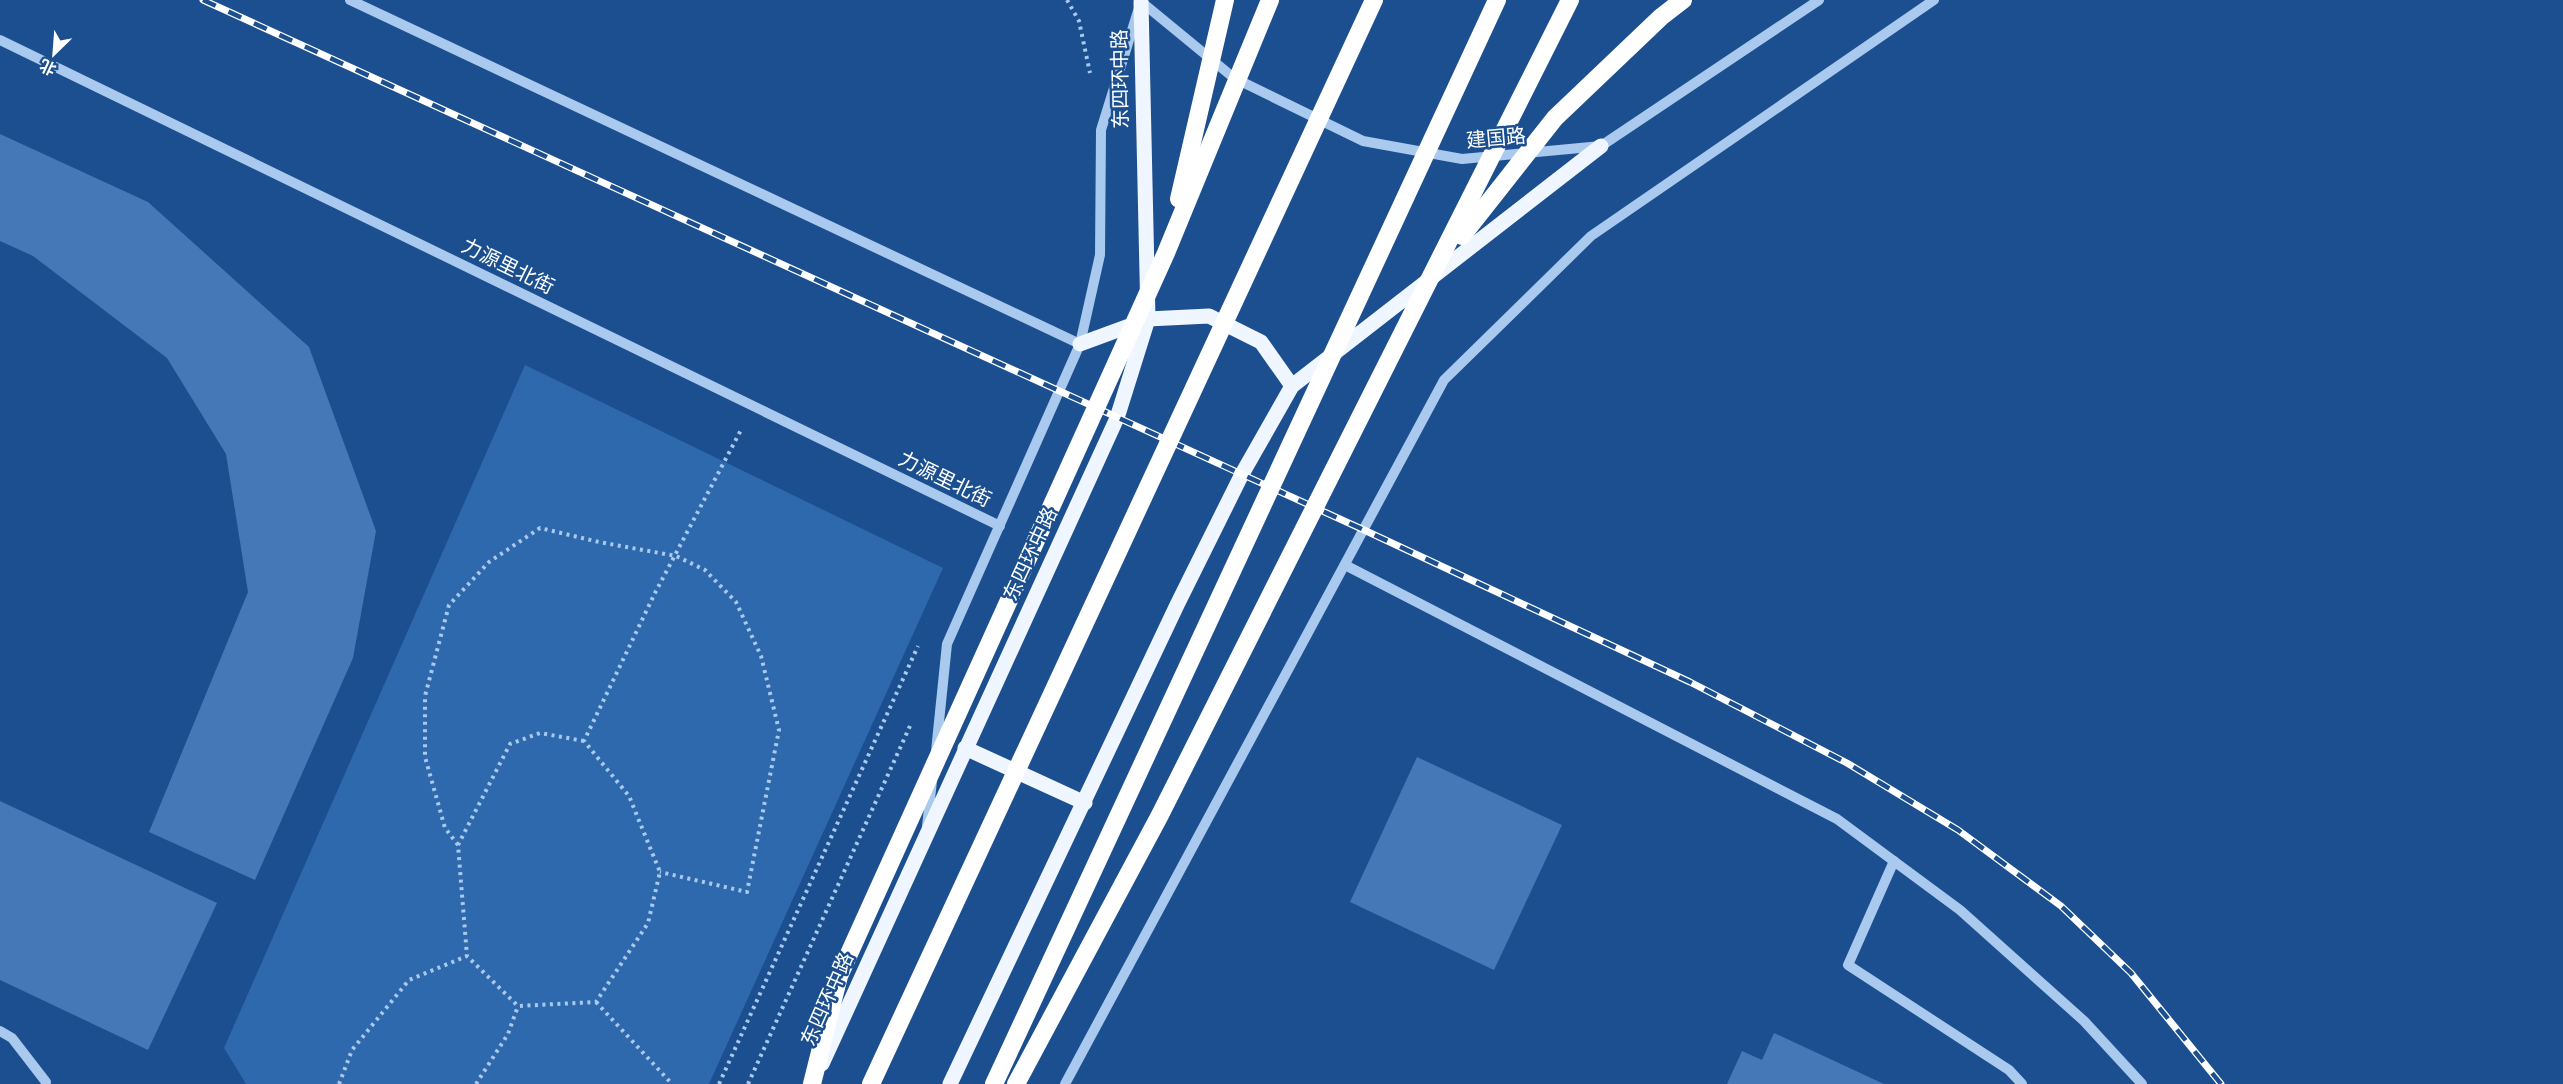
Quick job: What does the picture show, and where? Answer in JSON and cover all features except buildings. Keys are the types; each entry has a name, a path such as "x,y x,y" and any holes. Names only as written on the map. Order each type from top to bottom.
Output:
{"highway":[{"path":"1166,253 1225,0"},
{"path":"813,1084 839,976 1166,253 1270,0"},
{"path":"871,1084 1374,0"},
{"path":"994,1084 1497,0"},
{"path":"1016,1084 1160,815 1570,0"},
{"path":"1438,266 1555,118 1661,17 1683,0"}],"main road":[{"name":"东四环中路","path":"813,1084 1117,418 1148,320 1140,1"},
{"path":"950,1084 1242,474 1292,386 1601,146"},
{"path":"1080,344 1148,320 1209,316 1261,342 1292,386"},
{"path":"965,748 1085,802"}],"street":[{"path":"350,0 1080,344"},
{"name":"建国路","path":"1140,1 1234,78 1363,141 1462,159 1601,146 1819,0"},
{"path":"1065,1084 1444,380 1591,236 1934,0"},
{"name":"东四环中路","path":"927,834 947,644 1080,344 1100,255 1101,130 1140,1"},
{"name":"力源里北街","path":"0,40 1000,526"},
{"path":"1345,564 1837,819 1960,910 2084,1021 2142,1084"},
{"path":"1894,861 1848,965 2009,1070 2022,1084"},
{"path":"0,1031 12,1038 46,1082"}],"path":[{"path":"1067,0 1080,21 1090,76"},
{"path":"584,741 656,592 754,406"},
{"path":"459,845 445,828 425,757 425,696 449,605 489,562 540,528 599,542 676,556 705,570 736,602 761,656 779,730 747,892 660,872"},
{"path":"719,1084 918,645"},
{"path":"748,1084 913,719"},
{"path":"540,734 584,741 629,796 660,872 648,923 596,1002 518,1006 466,956 459,845 510,744 540,734"},
{"path":"339,1084 352,1050 409,980 466,956"},
{"path":"596,1002 672,1084"},
{"path":"476,1084 508,1034 518,1006"}],"shaded area":[{"path":"525,365 943,568 709,1084 246,1084 224,1048"}],"railway":[{"path":"203,0 1364,530 1690,682 1847,763 1958,830 2061,906 2131,973 2221,1084"}]}
